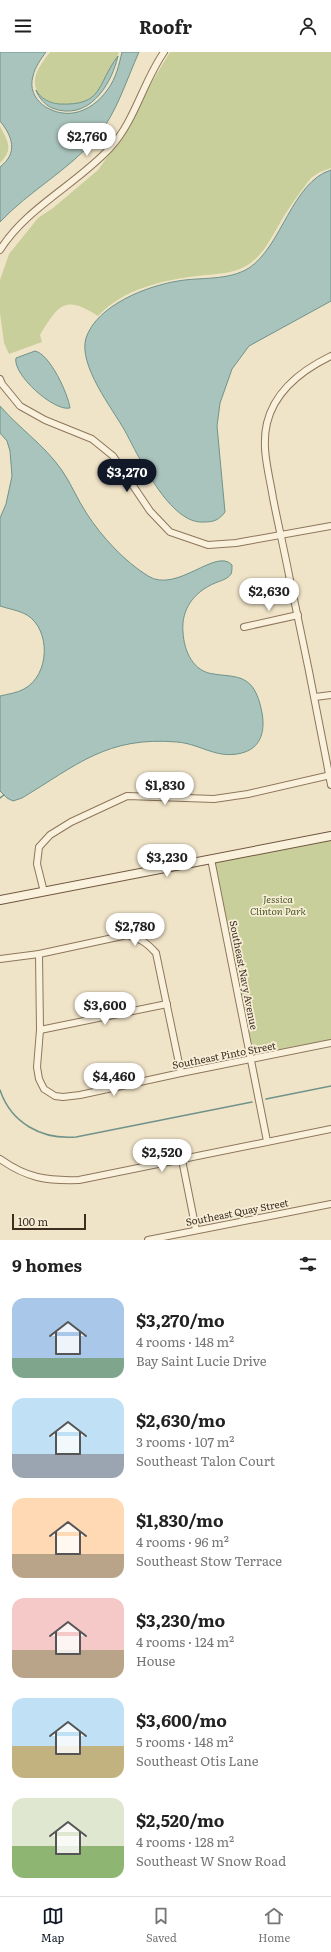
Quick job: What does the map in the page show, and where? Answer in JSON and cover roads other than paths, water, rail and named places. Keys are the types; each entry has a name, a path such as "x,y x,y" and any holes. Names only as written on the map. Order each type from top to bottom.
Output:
{"street":[{"path":"0,250 23,222 84,173 111,147 130,120 143,88 164,52"},
{"path":"331,356 298,375 283,390 273,406 267,422 264,443 281,535 315,697 331,785"},
{"path":"0,379 2,384 20,406 45,420 92,439 113,456 150,511 170,532 208,545 236,543 331,526"},
{"path":"244,627 298,615"},
{"path":"315,697 331,695"},
{"path":"44,892 38,864 39,847 50,835 71,822 127,796 214,799 248,794 330,776"},
{"path":"0,900 331,836"},
{"name":"Southeast Navy Avenue","path":"211,859 267,1141"},
{"path":"0,959 39,954 127,935 148,943 156,953 181,1073"},
{"name":"Southeast Pinto Street","path":"39,954 40,1030 37,1067 39,1078 44,1089 55,1096 63,1097 80,1095 331,1043"},
{"path":"40,1030 167,1004"},
{"path":"0,1159 17,1171 36,1177 59,1180 79,1180 331,1129"},
{"path":"182,1160 196,1230"},
{"name":"Southeast Quay Street","path":"148,1240 331,1204"}],"water":[{"path":"0,52 46,52 38,63 33,76 33,92 42,105 49,109 57,112 73,113 88,108 105,93 111,85 122,52 139,52 116,107 97,137 74,160 23,200 0,222 0,167 6,162 12,145 8,133 0,121"},
{"path":"118,56 110,79 104,89 87,106 77,110 65,111 52,108 44,103 37,93 36,90 42,98 59,104 74,104 84,101 92,97 97,92"},
{"path":"331,170 331,301 249,346 232,369 220,403 217,426 225,512 221,517 211,522 191,520 179,513 168,501 157,487 138,457 125,431 91,373 85,349 86,338 92,326 101,316 124,299 152,287 178,281 223,277 249,268 260,258 270,245 306,187 318,177"},
{"path":"35,351 47,359 57,375 66,394 70,408 63,408 45,398 27,382 20,373 16,358"},
{"path":"0,406 54,460 65,474 80,503 99,531 122,556 139,570 148,576 159,580 183,576 216,562 225,561 232,565 232,572 230,576 201,591 190,602 184,616 183,632 185,646 195,665 207,672 242,679 246,681 255,691 259,700 263,725 259,741 251,749 245,752 226,755 186,743 152,741 131,744 112,748 94,755 22,798 13,801 7,798 0,791 0,696 24,689 33,682 39,674 43,663 44,652 40,631 35,622 24,613 0,606 0,518 6,504 12,476 10,451 7,441 0,433"}],"waterway":[{"path":"0,798 4,795"},
{"path":"266,1099 331,1086"},
{"path":"0,1090 5,1102 12,1112 29,1127 51,1136 63,1137 76,1137 252,1102"}],"park label":[{"name":"Jessica Clinton Park","path":"278,904"}]}
